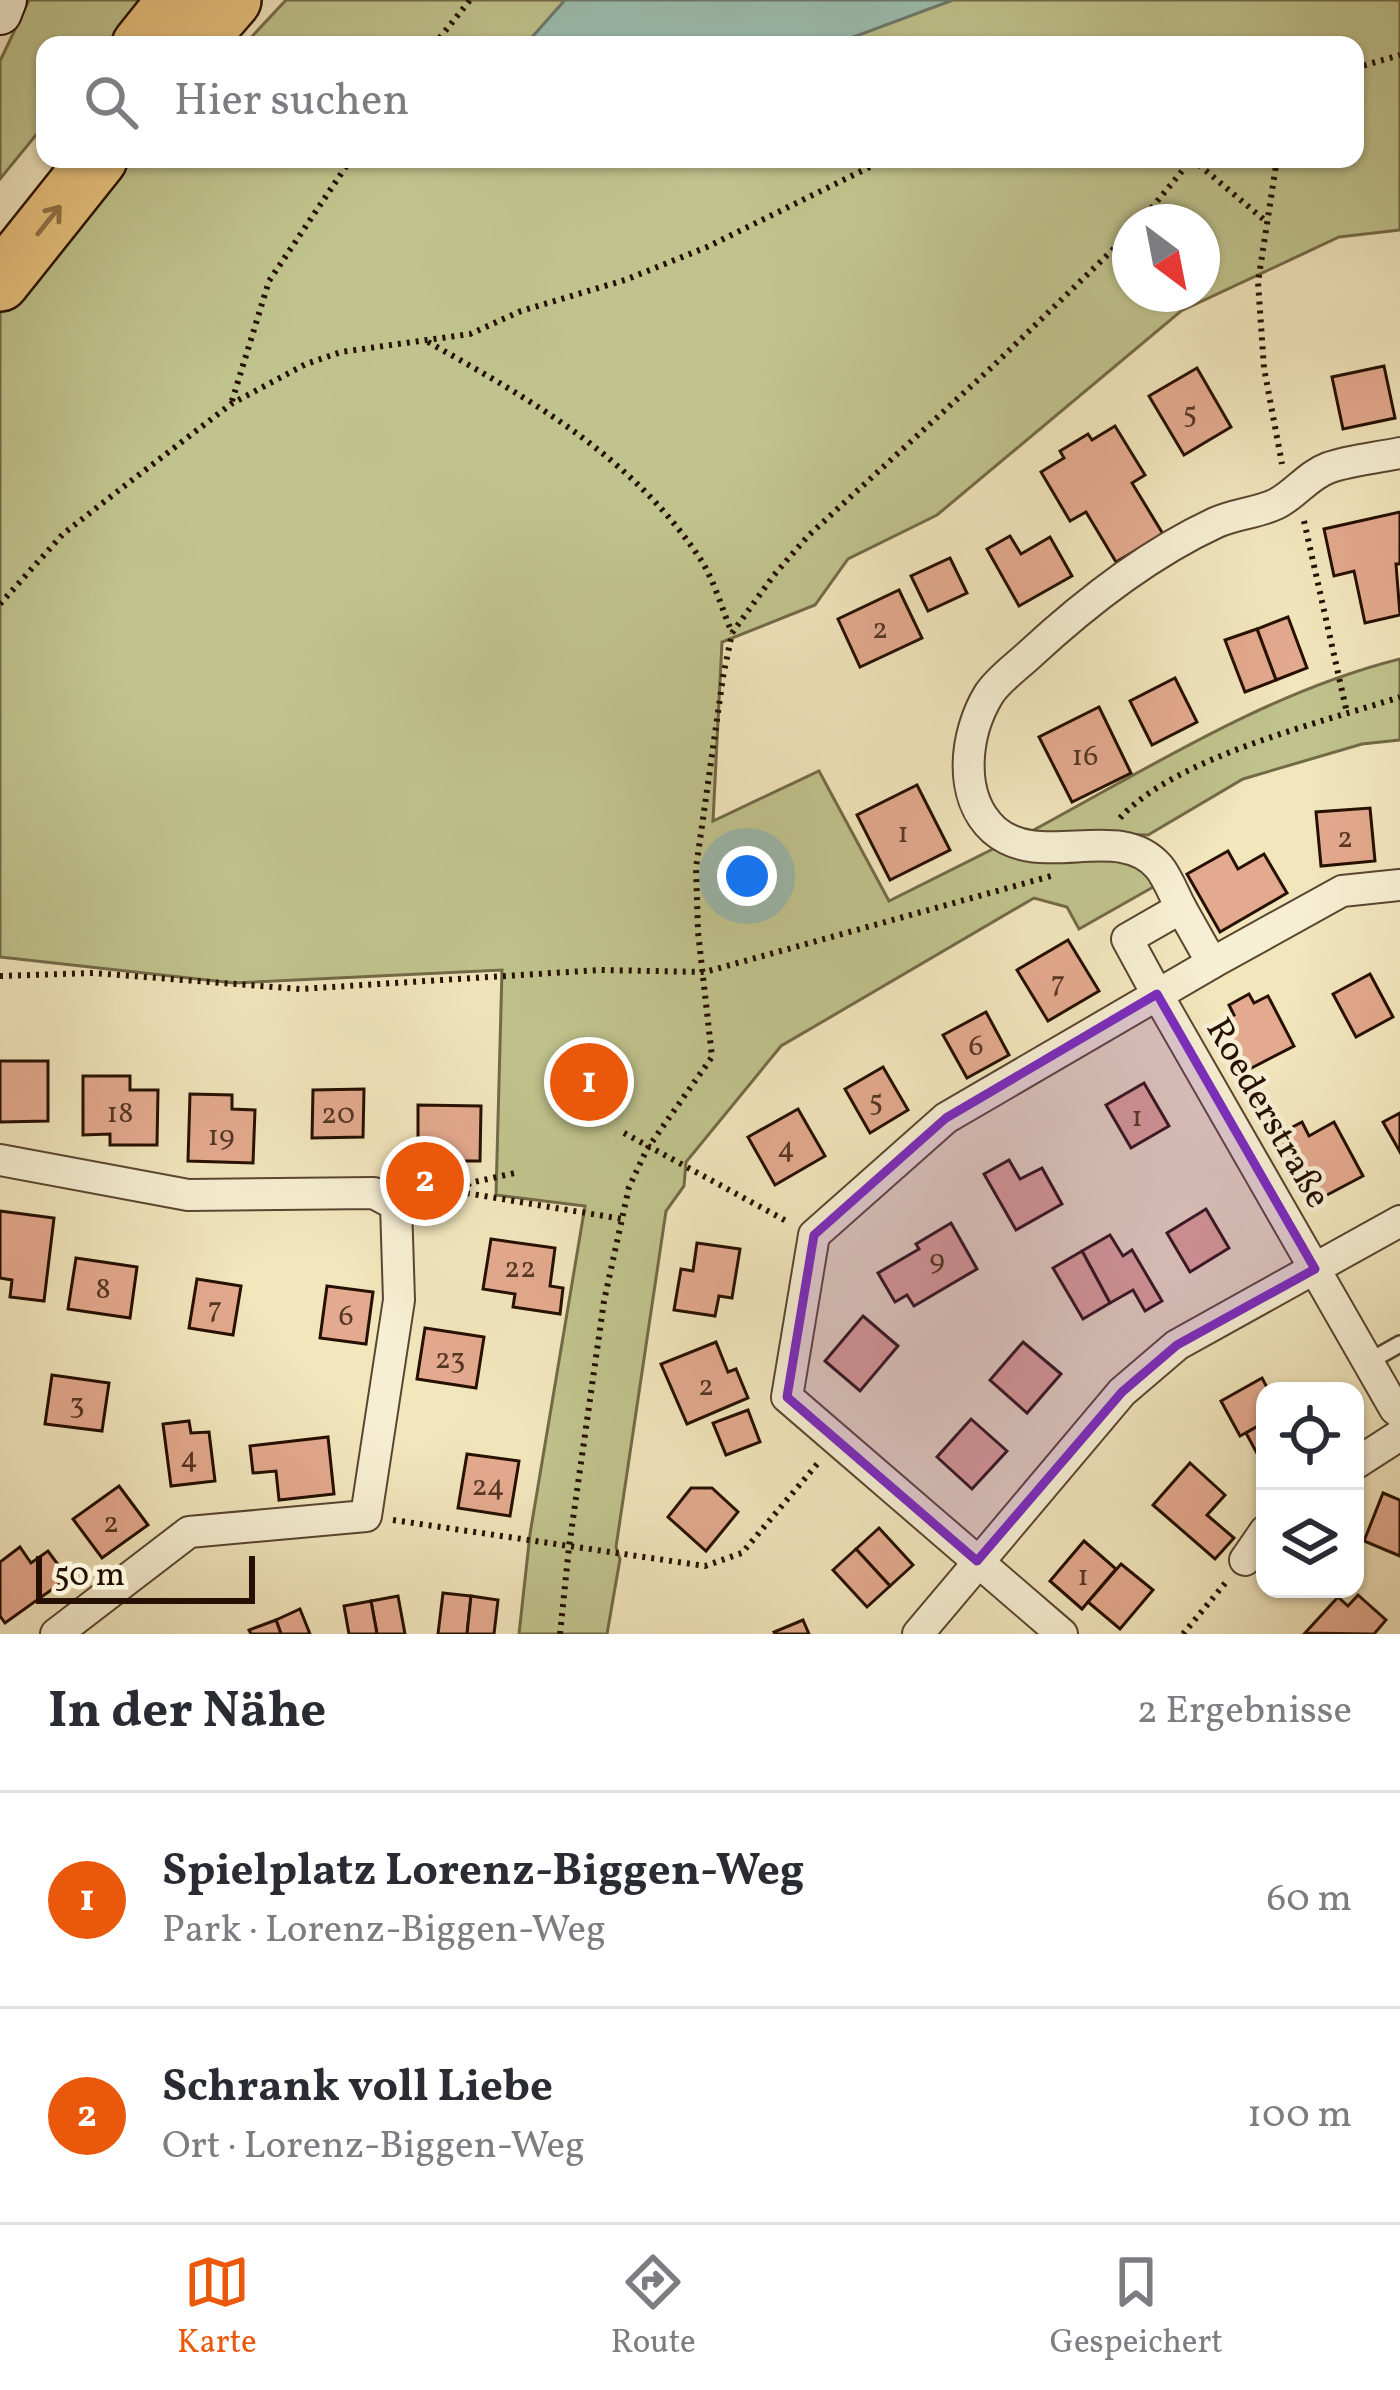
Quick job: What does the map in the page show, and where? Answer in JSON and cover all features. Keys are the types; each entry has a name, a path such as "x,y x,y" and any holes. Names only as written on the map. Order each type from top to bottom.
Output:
{"highway":[{"path":"147,36 177,0"},
{"path":"202,36 232,0"},
{"path":"0,219 41,168"},
{"path":"0,282 91,168"}],"street":[{"path":"0,13 5,0"},
{"path":"1180,908 1160,868 1142,854 1109,845 1045,848 1014,842 994,830 981,812 968,777 970,738 990,692 1103,590 1216,522 1274,505 1293,494 1306,478 1330,467 1400,453"},
{"path":"1212,963 1342,891 1400,885"},
{"name":"Roederstraße","path":"1157,994 1212,963 1180,908 1127,939 1157,994 1368,1362 1400,1413"},
{"path":"1062,1634 787,1396 814,1235 946,1118 1157,994"},
{"path":"0,1160 188,1195 374,1193 396,1205 399,1300 365,1516 188,1532 56,1634"},
{"path":"918,1634 1151,1364 1315,1269 1398,1229"},
{"path":"1364,1458 1400,1435"},
{"path":"1245,1560 1256,1544"}],"lane":[{"path":"1368,1362 1400,1344"}],"path":[{"path":"441,36 470,0"},
{"path":"1364,65 1400,55"},
{"path":"231,404 269,281 345,168"},
{"path":"0,604 63,534 231,404 306,364 340,352 470,334 521,311 625,280 707,247 868,168"},
{"path":"1155,204 1185,168"},
{"path":"1203,168 1268,223"},
{"path":"1258,282 1276,168"},
{"path":"560,1634 604,1301 629,1187 647,1148 712,1057 698,932 699,827 732,633 808,536 1112,250"},
{"path":"428,342 534,401 639,481 701,560 732,633"},
{"path":"1339,669 1348,714"},
{"path":"0,976 93,973 300,989 600,970 705,972 1047,878 1109,845 1111,829 1139,798 1197,765 1400,697"},
{"path":"624,1133 814,1235"},
{"path":"460,1192 470,1183 519,1172"},
{"path":"396,1205 428,1193 460,1192 622,1219"},
{"path":"365,1516 705,1566 742,1553 838,1441"},
{"path":"1183,1634 1245,1560"}],"highlighted area":[{"path":"1157,994 1315,1269 1177,1345 1122,1392 977,1561 787,1397 814,1235 946,1118"}],"green space":[{"path":"29,0 147,0 117,36 36,36 36,135 0,179 0,61"},
{"path":"286,0 1400,0 1400,230 1339,237 1220,293 1220,204 1112,204 1112,312 1180,312 937,515 848,559 815,605 722,642 713,821 819,771 889,901 995,848 1131,862 1148,871 1155,886 1079,929 1067,907 1034,898 781,1046 686,1162 684,1186 666,1211 607,1634 519,1634 530,1534 585,1206 496,1195 502,970 234,983 0,957 0,311 117,168 1364,168 1364,36 252,36"},
{"path":"1400,659 1400,740 1362,744 1243,779 1148,835 1030,832 1256,711"}],"water":[{"path":"565,0 953,0 856,36 533,36"}],"building":[{"path":"1384,366 1395,418 1343,429 1332,377"},
{"path":"1197,368 1231,427 1184,455 1149,396"},
{"path":"1115,426 1145,475 1132,483 1163,534 1116,562 1086,512 1070,521 1041,472 1064,458 1060,451 1088,434 1092,440"},
{"path":"1400,512 1400,564 1396,564 1400,615 1365,623 1354,571 1334,576 1324,529"},
{"path":"1010,536 1021,554 1050,537 1072,576 1019,606 987,549"},
{"path":"950,558 967,593 928,611 911,576"},
{"path":"899,590 922,638 860,667 838,619"},
{"path":"1288,617 1307,668 1276,680 1257,629"},
{"path":"1257,629 1276,680 1245,692 1225,640"},
{"path":"1175,678 1197,722 1152,745 1130,701"},
{"path":"1099,707 1131,773 1072,802 1039,737"},
{"path":"917,785 950,850 890,880 857,815"},
{"path":"1370,808 1375,861 1321,866 1316,812"},
{"path":"1228,851 1238,869 1264,854 1287,893 1220,932 1187,874"},
{"path":"1068,940 1099,991 1048,1021 1017,970"},
{"path":"1370,974 1393,1017 1356,1037 1333,994"},
{"path":"1249,994 1254,1003 1268,996 1294,1046 1238,1075 1213,1026 1234,1015 1229,1005"},
{"path":"986,1012 1009,1055 967,1078 943,1035"},
{"path":"0,1061 48,1061 48,1121 0,1122"},
{"path":"883,1067 908,1110 870,1133 845,1089"},
{"path":"83,1076 130,1076 130,1090 158,1090 157,1145 110,1145 110,1134 83,1135"},
{"path":"1144,1083 1169,1126 1131,1148 1106,1105"},
{"path":"364,1089 363,1137 312,1138 313,1090"},
{"path":"190,1094 232,1095 232,1109 255,1110 253,1163 188,1161"},
{"path":"418,1105 481,1106 480,1161 418,1161"},
{"path":"798,1109 825,1156 775,1185 748,1137"},
{"path":"1400,1113 1400,1152 1383,1122"},
{"path":"1302,1122 1309,1136 1334,1122 1363,1176 1308,1205 1272,1138"},
{"path":"1009,1160 1020,1179 1042,1168 1062,1204 1016,1230 984,1174"},
{"path":"1206,1209 1229,1248 1190,1272 1167,1233"},
{"path":"0,1211 54,1218 44,1301 10,1297 12,1280 0,1278"},
{"path":"951,1223 977,1269 914,1306 907,1295 895,1302 878,1273"},
{"path":"1110,1235 1123,1256 1132,1250 1162,1301 1145,1311 1133,1290 1110,1303 1082,1251"},
{"path":"491,1239 555,1248 550,1286 563,1288 560,1314 513,1307 515,1294 483,1289"},
{"path":"697,1243 740,1249 732,1298 719,1296 715,1316 674,1310 681,1269 693,1271"},
{"path":"1082,1251 1110,1303 1083,1319 1053,1268"},
{"path":"76,1258 137,1267 130,1318 68,1309"},
{"path":"197,1279 241,1286 233,1335 189,1328"},
{"path":"327,1286 373,1292 366,1344 320,1338"},
{"path":"863,1316 898,1346 860,1391 825,1361"},
{"path":"425,1328 484,1337 476,1388 417,1379"},
{"path":"716,1342 728,1372 736,1369 748,1398 687,1424 661,1364"},
{"path":"1023,1342 1061,1374 1027,1413 990,1380"},
{"path":"52,1375 109,1383 102,1431 45,1424"},
{"path":"1262,1378 1264,1382 1256,1382 1256,1427 1240,1436 1221,1401"},
{"path":"748,1410 760,1442 726,1455 713,1423"},
{"path":"971,1419 1007,1451 972,1489 937,1457"},
{"path":"189,1421 191,1433 209,1432 215,1481 171,1486 163,1424"},
{"path":"1256,1427 1256,1451 1246,1433"},
{"path":"328,1437 334,1494 279,1500 276,1471 253,1473 250,1446"},
{"path":"467,1454 519,1461 510,1516 458,1508"},
{"path":"1190,1463 1225,1495 1207,1515 1234,1538 1215,1559 1153,1505"},
{"path":"119,1486 148,1525 102,1558 73,1519"},
{"path":"691,1488 712,1488 738,1512 706,1551 668,1517"},
{"path":"1383,1493 1400,1500 1400,1556 1364,1541"},
{"path":"879,1528 913,1565 890,1586 856,1549"},
{"path":"1084,1541 1116,1569 1082,1609 1050,1581"},
{"path":"20,1547 31,1563 48,1551 68,1578 5,1623 0,1616 0,1562"},
{"path":"856,1549 890,1586 867,1607 833,1570"},
{"path":"1121,1564 1153,1590 1120,1629 1088,1602"},
{"path":"443,1593 471,1596 467,1634 438,1634"},
{"path":"398,1596 405,1634 377,1634 371,1601"},
{"path":"471,1596 498,1600 494,1634 467,1634"},
{"path":"1337,1598 1348,1606 1361,1598 1386,1620 1374,1634 1305,1633"},
{"path":"371,1601 377,1634 349,1634 344,1606"},
{"path":"300,1609 310,1634 281,1634 276,1620"},
{"path":"276,1620 281,1634 251,1634 249,1630"},
{"path":"803,1620 809,1634 774,1632"}],"place":[{"name":"Spielplatz Lorenz-Biggen-Weg","path":"589,1082"},
{"name":"Schrank voll Liebe","path":"425,1181"}]}
